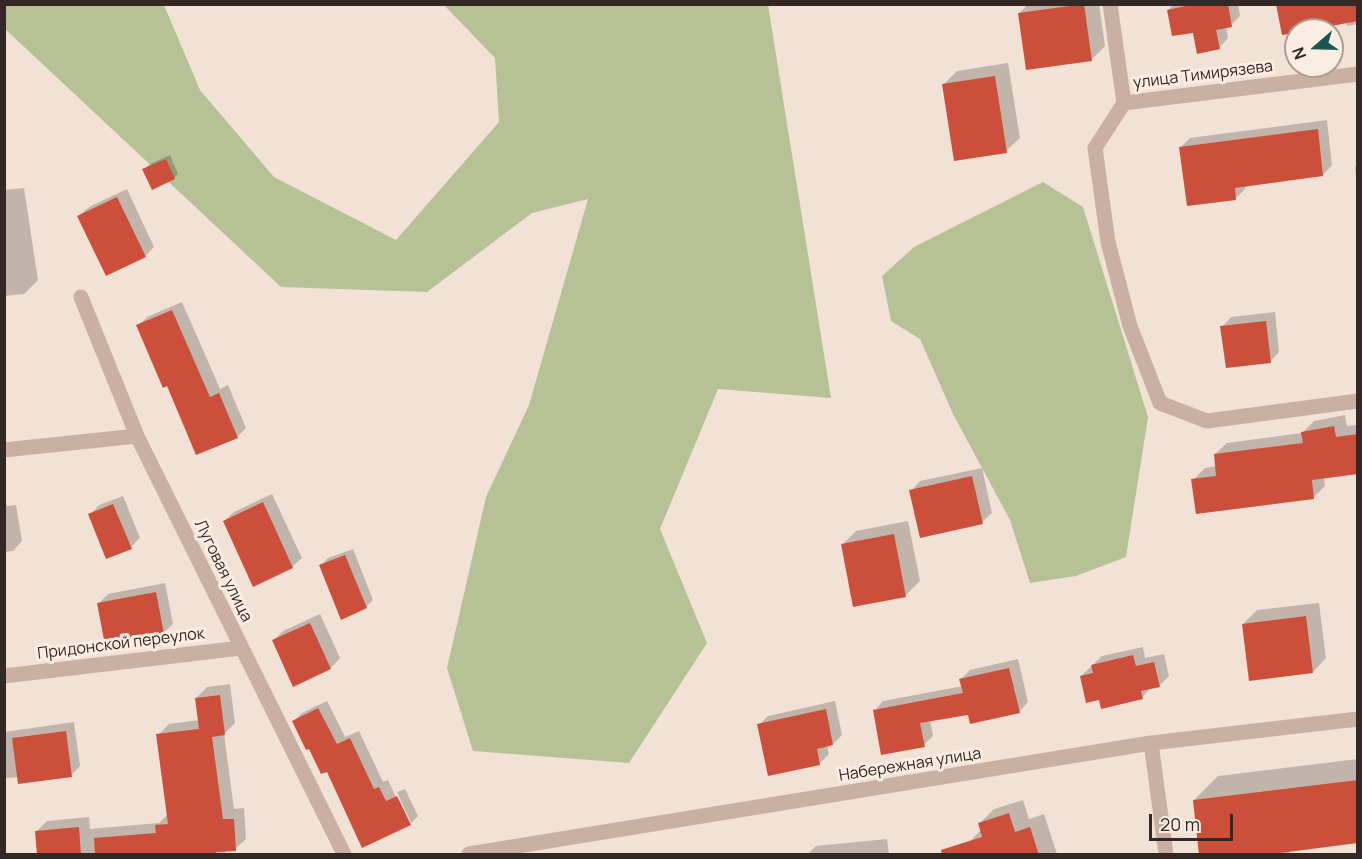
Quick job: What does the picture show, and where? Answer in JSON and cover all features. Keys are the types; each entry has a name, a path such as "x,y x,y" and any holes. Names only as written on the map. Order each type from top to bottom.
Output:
{"street":[{"path":"1110,4 1124,103 1095,148 1108,242 1130,326 1161,403 1207,421 1358,401"},
{"name":"улица Тимирязева","path":"1124,103 1358,74"},
{"name":"Луговая улица","path":"81,297 137,435 344,855"},
{"path":"4,450 137,435"},
{"name":"Придонской переулок","path":"4,676 241,648"},
{"name":"Набережная улица","path":"469,855 1151,743 1358,719"},
{"path":"1151,743 1166,855"}],"green space":[{"path":"4,5 164,5 200,90 274,177 396,240 499,122 495,58 444,5 768,5 831,398 718,389 660,529 707,643 629,763 473,751 447,668 486,497 529,405 588,199 532,213 427,292 281,287 5,29"},
{"path":"1043,182 1083,207 1148,417 1126,557 1076,576 1030,583 1010,520 953,414 920,339 891,321 882,276 914,247"}],"building":[{"path":"1084,4 1092,61 1026,70 1018,13"},
{"path":"1195,4 1228,4 1232,27 1216,30 1220,49 1197,54 1193,33 1172,36 1167,10"},
{"path":"1276,4 1358,4 1358,21 1344,24 1344,18 1284,18 1284,35 1282,35"},
{"path":"995,76 1007,153 954,161 942,84"},
{"path":"1318,129 1323,176 1235,188 1236,200 1187,206 1179,147"},
{"path":"166,159 175,179 152,190 142,169"},
{"path":"117,197 146,257 106,276 77,216"},
{"path":"172,310 210,397 219,393 238,438 196,455 167,386 163,388 136,325"},
{"path":"1266,321 1271,363 1226,368 1220,326"},
{"path":"1334,426 1336,437 1358,434 1358,474 1312,480 1314,499 1196,514 1191,479 1216,476 1214,454 1303,443 1301,432"},
{"path":"972,476 983,524 920,538 909,490"},
{"path":"263,502 293,568 253,587 223,521"},
{"path":"113,504 132,549 106,559 88,514"},
{"path":"894,534 906,597 853,607 841,544"},
{"path":"345,555 367,608 341,620 319,565"},
{"path":"156,592 164,634 105,645 97,603"},
{"path":"1306,616 1313,673 1249,681 1242,624"},
{"path":"310,623 331,669 293,687 272,640"},
{"path":"1133,655 1136,666 1154,662 1160,687 1141,691 1143,699 1101,709 1099,700 1086,703 1080,676 1093,673 1091,665"},
{"path":"1009,668 1020,713 970,724 968,715 920,723 925,747 881,755 873,710 963,693 959,679"},
{"path":"220,695 225,735 212,737 223,819 234,819 236,851 216,852 216,855 95,855 94,838 156,833 155,825 168,824 156,734 199,729 195,698"},
{"path":"318,708 337,744 350,738 374,789 379,787 386,801 397,796 411,825 362,848 327,772 321,774 292,721"},
{"path":"826,709 833,745 817,749 820,765 768,776 757,724"},
{"path":"66,731 72,777 18,784 12,738"},
{"path":"1358,780 1358,843 1264,855 1199,855 1193,800"},
{"path":"1009,813 1015,832 1030,827 1039,855 942,855 941,850 982,837 978,823"},
{"path":"79,827 81,855 37,855 35,831"}]}
